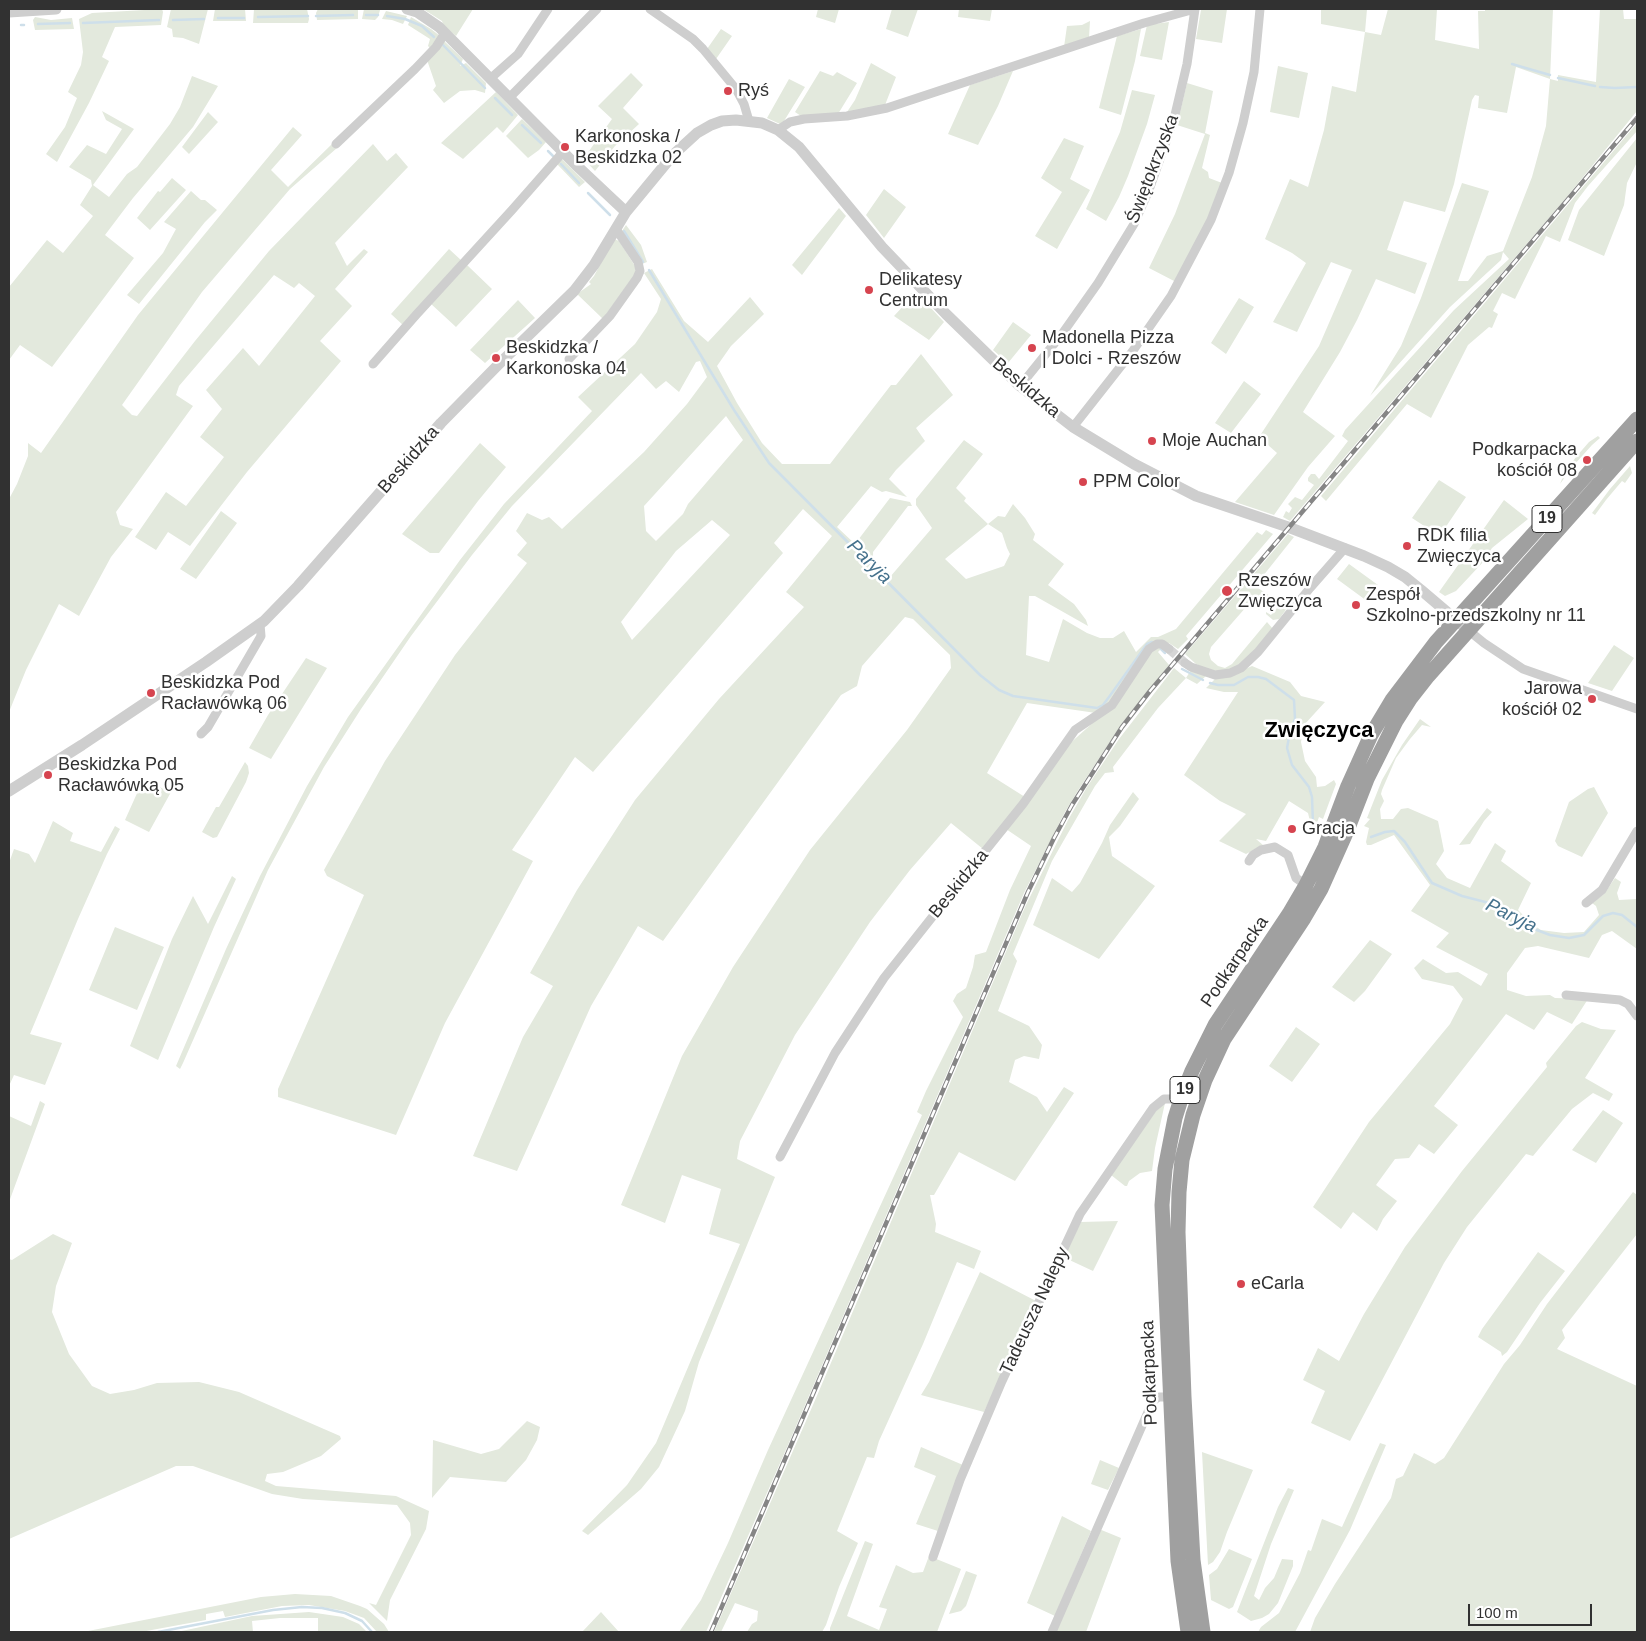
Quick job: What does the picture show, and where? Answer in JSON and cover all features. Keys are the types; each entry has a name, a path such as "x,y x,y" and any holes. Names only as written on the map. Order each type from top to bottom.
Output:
{"highway":[{"name":"Podkarpacka","path":"1188,1632 1179,1573 1162,1205 1165,1169 1181,1099 1215,1025 1285,920 1316,866 1346,792 1380,718 1418,664 1637,419"},
{"name":"Podkarpacka","path":"1203,1632 1193,1560 1178,1232 1179,1192 1183,1156 1193,1115 1205,1080 1224,1039 1314,900 1332,866 1367,779 1396,721 1410,700 1468,630 1637,442"},
{"path":"1346,792 1346,812 1339,832 1342,835 1346,833"},
{"path":"1314,900 1315,886 1323,868 1321,865 1316,866"},
{"path":"1174,1127 1177,1139 1174,1157 1178,1160 1183,1156"},
{"path":"1168,1362 1172,1357 1176,1357 1178,1376 1184,1386"},
{"path":"1179,1573 1186,1583 1191,1603 1195,1604 1198,1600"}],"street":[{"path":"9,12 56,9"},
{"path":"407,9 429,19 445,33 563,152 626,212"},
{"path":"491,78 518,54 548,9"},
{"path":"510,97 597,9"},
{"path":"650,9 693,39 703,49 736,88 749,120"},
{"path":"778,130 790,122 804,119 847,116 904,103 1144,23 1195,9"},
{"name":"Świętokrzyska","path":"1020,386 1062,334 1098,283 1134,224 1149,190 1174,119 1188,57 1195,9"},
{"path":"1073,427 1132,352 1171,296 1211,220 1229,172 1243,123 1255,64 1260,9"},
{"path":"336,144 415,69 436,47 445,33"},
{"name":"Beskidzka","path":"9,791 82,745 260,624 298,586 446,418 574,291 594,265 626,212 673,155 692,137 711,125 722,121 749,120 762,123 778,130 789,138 806,154 882,247 915,282 1020,386 1073,427 1134,464 1191,494 1288,527 1379,562 1405,577 1468,630"},
{"path":"373,364 563,152"},
{"path":"569,359 610,316 640,271 638,262 616,229"},
{"path":"1185,663 1215,675 1230,673 1241,668 1258,652 1345,548"},
{"path":"201,734 208,727 261,636 260,624"},
{"path":"1468,630 1523,669 1637,709"},
{"name":"Beskidzka","path":"780,1157 835,1053 896,963 1023,804 1075,730 1112,705 1149,649 1156,644 1162,644 1169,649"},
{"path":"1586,904 1602,890 1637,831"},
{"path":"1249,861 1253,855 1261,850 1275,847 1288,855 1296,878 1306,885"},
{"path":"1566,994 1620,1000 1628,1004 1637,1016"},
{"name":"Tadeusza Nalepy","path":"933,1558 960,1480 998,1390 1080,1214 1153,1108 1164,1099 1181,1099"},
{"path":"1052,1632 1154,1400 1159,1397 1170,1397"}],"shaded area":[{"path":"162,9 161,25 115,27 102,57 109,61 57,162 46,154 65,127 77,98 68,92 81,65 83,52 79,19 92,13"},
{"path":"171,9 208,9 199,44 183,38 173,37 172,29 167,27"},
{"path":"215,9 245,9 246,21 213,21"},
{"path":"254,9 307,9 309,19 308,23 253,23"},
{"path":"318,9 358,9 358,19 317,20 316,13"},
{"path":"364,9 380,10 378,17 375,20 362,19"},
{"path":"423,9 473,9 456,36 444,26 442,21"},
{"path":"818,9 839,9 835,23 816,17"},
{"path":"892,9 918,9 908,37 886,29"},
{"path":"959,9 992,9 990,21 958,17"},
{"path":"1227,9 1222,43 1196,39 1201,10"},
{"path":"1321,9 1367,9 1365,32 1321,24"},
{"path":"1388,9 1437,9 1435,40 1479,49 1478,11 1485,11 1485,9 1553,9 1550,79 1516,67 1507,113 1478,108 1479,96 1475,95 1472,100 1454,184 1445,212 1404,201 1387,250 1427,263 1415,294 1376,279 1340,352 1303,412 1335,436 1308,467 1274,515 1235,502 1277,453 1259,437 1319,346 1352,270 1331,262 1297,332 1273,322 1306,263 1292,253 1265,239 1290,179 1308,187 1324,130 1332,86 1356,92 1365,32 1381,35"},
{"path":"1600,9 1623,9 1624,19 1637,19 1637,111 1566,198 1290,521 1283,517 1286,511 1289,513 1292,508 1288,504 1295,497 1302,500 1314,485 1308,481 1311,474 1315,474 1319,479 1348,441 1342,436 1345,430 1454,310 1509,259 1503,252 1501,260 1450,307 1370,396 1401,346 1421,298 1462,183 1489,191 1458,281 1468,281 1487,256 1503,251 1532,177 1546,126 1550,79 1558,81 1558,75 1596,82"},
{"path":"386,11 407,16 403,24 382,19"},
{"path":"35,17 51,20 72,18 74,29 35,30 33,20"},
{"path":"411,17 440,36 431,49 428,46 430,39 408,25"},
{"path":"1090,21 1089,38 1064,47 1067,26 1082,25"},
{"path":"1169,22 1162,60 1140,56 1147,25"},
{"path":"721,29 732,36 716,59 707,49"},
{"path":"1141,29 1121,115 1099,108 1117,36"},
{"path":"444,41 463,59 460,66 466,63 486,83 485,93 475,90 460,91 444,103 433,90 436,86 427,60"},
{"path":"871,63 896,77 885,105 847,112 855,100"},
{"path":"1278,66 1308,73 1299,118 1270,112"},
{"path":"820,71 833,76 837,72 857,83 838,114 801,116 795,112"},
{"path":"1013,71 978,145 948,134 970,85"},
{"path":"631,73 643,85 623,108 639,124 615,146 595,171 582,157 589,151 612,119 598,106"},
{"path":"192,76 218,86 193,127 133,198 105,235 134,258 52,367 20,345 9,360 9,287 47,240 63,253 93,216 80,205 92,186 91,180 69,167 87,145 106,154 122,129 106,120 102,111 134,129 93,185 109,197 127,174 137,167 170,124 180,107"},
{"path":"789,79 805,87 784,121 780,124 767,118"},
{"path":"1187,83 1213,91 1205,133 1210,135 1202,168 1208,172 1209,178 1222,183 1204,228 1176,282 1149,268 1175,214 1205,134 1177,125"},
{"path":"1132,90 1155,95 1147,124 1128,176 1106,221 1086,209 1120,132"},
{"path":"496,92 518,115 503,133 497,127 463,159 441,143"},
{"path":"208,112 218,122 189,154 182,147"},
{"path":"522,119 546,142 528,158 506,136"},
{"path":"1637,123 1637,131 1575,203 1560,242 1546,236 1515,299 1502,293 1493,311 1498,314 1492,328 1489,327 1468,345 1431,418 1407,404 1326,501 1321,496"},
{"path":"293,127 302,135 271,170 288,187 332,144 337,148 290,189 202,292 122,405 132,415 137,416 195,341 269,251 373,144 387,161 396,153 408,167 335,243 347,266 364,249 368,252 335,289 352,306 320,341 341,361 247,472 190,546 168,532 156,550 135,537 166,492 186,506 224,457 200,437 222,409 206,390 243,348 259,366 315,296 299,283 294,288 274,275 179,386 176,395 193,406 116,512 120,525 133,529 111,557 79,616 59,604 26,670 9,712 9,499 28,456 28,443 41,453 138,315"},
{"path":"1064,138 1084,146 1070,179 1090,190 1057,249 1035,236 1062,192 1041,178"},
{"path":"1637,138 1637,162 1627,183 1624,205 1604,256 1568,240 1579,210"},
{"path":"562,159 585,182 579,187 557,164"},
{"path":"172,178 186,190 150,230 137,218 158,191 160,192"},
{"path":"884,189 906,207 884,238 866,215"},
{"path":"191,191 217,210 205,222 139,304 127,295 163,253 176,229 164,222"},
{"path":"839,208 846,216 802,275 792,265"},
{"path":"626,225 641,245 647,262 642,264 622,231"},
{"path":"614,239 619,241 635,266 636,273 603,319 577,294 591,284 589,282"},
{"path":"449,249 462,261 404,326 391,314"},
{"path":"467,265 492,289 456,327 430,303"},
{"path":"652,269 684,321 708,342 750,297 764,314 731,346 717,366 762,443 782,464 830,464 891,385 896,385 921,354 953,395 916,428 925,441 889,479 907,497 886,491 882,492 871,486 837,527 855,544 890,498 910,502 912,506 908,506 873,552 873,559 890,577 932,528 916,505 916,499 964,440 983,454 956,488 966,498 964,501 988,524 998,516 1005,517 1013,504 1035,534 1033,540 1064,564 1048,585 1074,604 1086,620 1088,626 1035,596 1029,596 1026,655 1049,662 1063,619 1100,638 1113,638 1124,631 1136,652 1151,637 1158,637 1176,629 1257,532 1262,535 1266,530 1273,534 1186,636 1188,639 1178,649 1169,643 1166,644 1160,641 1109,703 1096,713 1027,703 987,773 1025,797 983,849 951,823 910,870 870,922 795,1035 740,1141 737,1159 775,1177 699,1362 685,1411 659,1467 641,1489 588,1535 582,1531 627,1485 656,1443 740,1244 709,1234 721,1189 682,1175 665,1223 621,1205 682,1056 733,967 810,850 907,730 951,668 950,655 913,619 905,617 862,666 857,686 841,695 663,941 638,926 591,1006 517,1171 473,1156 523,1037 553,986 530,973 577,890 635,800 719,699 804,607 786,592 832,536 803,509 774,543 783,553 593,772 575,757 512,850 533,861 445,1023 396,1135 278,1097 278,1089 364,895 327,876 324,870 385,761 455,655 527,563 517,555 527,543 516,531 527,513 542,520 549,517 562,529 644,452 687,404 707,377 700,361 696,362 679,392 666,381 656,389 641,373 512,506 472,555 411,636 324,767 268,870 180,1069 176,1066 226,949 260,876 307,786 348,717 460,560 504,504 592,411 578,397 635,344 657,312 661,299 644,273","holes":["726,416 743,440 688,504 683,514 656,541 646,531 644,506","712,520 730,535 632,640 621,622 676,551","988,524 1002,533 1010,554 1004,566 966,579 945,559"]},
{"path":"916,292 944,322 929,340 894,316 906,303 911,293"},
{"path":"1239,298 1254,307 1226,354 1211,343"},
{"path":"518,300 535,318 485,363 470,350"},
{"path":"1013,322 1031,335 1008,363 993,350"},
{"path":"1244,381 1261,394 1231,433 1215,423"},
{"path":"1598,436 1600,438 1574,465 1560,484 1564,474 1576,457 1589,442"},
{"path":"480,443 506,467 439,553 430,553 402,534"},
{"path":"1630,466 1632,473 1625,483 1622,481 1595,515 1592,513 1610,489"},
{"path":"1439,480 1466,497 1443,531 1439,528 1435,533 1412,518"},
{"path":"1504,500 1528,519 1492,548 1484,561 1456,591 1445,596 1439,592"},
{"path":"221,511 237,523 196,579 180,569"},
{"path":"1288,534 1294,537 1255,586 1270,596 1259,610 1256,607 1247,606 1211,647 1209,654 1211,660 1218,666 1225,668 1232,664 1267,622 1273,629 1250,657 1234,668 1218,671 1209,670 1196,664 1185,654"},
{"path":"1349,564 1378,585 1367,601 1337,579"},
{"path":"1279,602 1288,607 1279,619 1273,620 1266,612 1271,615 1278,607"},
{"path":"1614,645 1634,658 1612,691 1588,683"},
{"path":"1155,648 1162,648 1158,652 1169,665 1123,722 1079,789 1065,812 1024,893 706,1632 679,1632 701,1600 728,1543 768,1450 922,1115 917,1112 926,1091 963,1017 953,1001 957,994 966,988 975,955 986,952 1010,890 1031,846 1006,829 1067,746 1096,720"},
{"path":"306,658 327,668 271,759 249,748 268,715"},
{"path":"1252,666 1290,682 1301,696 1325,702 1304,725 1301,742 1305,761 1316,777 1317,787 1325,786 1334,780 1336,784 1323,819 1319,817 1313,834 1308,813 1289,801 1266,841 1256,839 1263,845 1246,854 1219,841 1246,814 1220,801 1184,775 1238,692 1224,692 1206,688 1215,679 1232,675"},
{"path":"1174,668 1186,678 1158,708 1113,767 1114,772 1105,773 1095,786 1052,861 1013,954 1017,961 998,1011 1029,1026 1042,1045 1039,1059 1024,1056 1015,1060 1009,1082 1037,1097 1047,1112 1064,1087 1074,1093 1015,1181 959,1152 934,1195 930,1195 936,1224 935,1232 981,1251 974,1269 957,1262 923,1344 879,1441 874,1458 867,1457 837,1531 858,1543 839,1587 826,1625 822,1632 747,1632 752,1624 757,1621 758,1611 735,1603 721,1632 714,1632 1025,907 1068,820 1087,787 1119,739"},
{"path":"1191,670 1206,676 1197,684 1186,678"},
{"path":"1420,719 1431,727 1422,725 1396,758 1381,794 1384,801 1380,809 1381,819 1393,819 1401,809 1408,808 1438,821 1444,851 1436,864 1447,878 1470,888 1495,843 1506,851 1501,861 1531,883 1518,910 1541,930 1564,933 1584,932 1599,915 1596,906 1592,903 1604,894 1615,878 1621,882 1617,893 1619,900 1637,899 1637,949 1612,931 1602,935 1589,958 1538,946 1525,948 1507,973 1507,990 1526,996 1550,995 1555,998 1588,999 1572,1024 1547,1012 1534,1030 1506,1014 1434,1106 1458,1125 1434,1154 1419,1144 1409,1158 1395,1159 1376,1185 1397,1201 1383,1219 1377,1231 1353,1212 1341,1229 1313,1207 1369,1122 1450,1024 1463,999 1453,986 1422,979 1414,968 1423,959 1446,973 1458,972 1481,986 1488,974 1436,947 1449,933 1411,911 1430,885 1394,835 1371,845 1367,845 1366,842 1369,828 1364,826 1370,819 1367,818 1382,780 1402,745"},
{"path":"245,762 249,773 246,782 217,837 213,838 202,832"},
{"path":"143,780 171,792 149,832 125,820"},
{"path":"1594,787 1608,813 1582,857 1558,846 1555,841 1569,802"},
{"path":"1133,792 1139,799 1120,826 1109,837 1112,856 1155,886 1099,959 1033,925 1052,878 1072,892 1080,883 1110,825"},
{"path":"1487,808 1492,812 1470,844 1459,845"},
{"path":"53,821 73,833 70,841 101,852 115,826 120,829 78,919 30,1034 62,1043 45,1085 14,1075 9,1086 9,863 14,849 29,854 35,863"},
{"path":"232,876 236,879 158,1060 130,1046 172,939 193,896 208,924"},
{"path":"115,927 164,947 137,1010 89,990"},
{"path":"1370,940 1392,954 1365,991 1354,1002 1332,987"},
{"path":"1582,1022 1601,1029 1616,1030 1585,1078 1613,1094 1609,1101 1593,1093 1572,1109 1533,1156 1526,1154 1467,1227 1444,1263 1350,1441 1311,1423 1325,1391 1303,1380 1318,1348 1339,1361 1364,1314 1405,1247 1462,1171 1547,1067 1546,1063 1576,1026"},
{"path":"1296,1027 1320,1044 1292,1082 1269,1066"},
{"path":"40,1101 45,1104 9,1202 9,1116 31,1126"},
{"path":"1165,1103 1152,1171 1140,1173 1125,1186 1111,1175 1155,1112"},
{"path":"1603,1110 1623,1123 1596,1163 1572,1150"},
{"path":"1633,1192 1637,1195 1637,1234 1562,1330 1565,1338 1557,1349 1637,1386 1637,1632 1310,1632 1315,1618 1335,1584 1391,1498 1396,1479 1403,1476 1414,1453 1435,1464 1444,1458 1504,1364 1520,1345 1547,1304"},
{"path":"1118,1221 1093,1271 1063,1257 1081,1222"},
{"path":"53,1234 72,1243 56,1286 52,1312 69,1354 92,1386 110,1394 134,1390 157,1383 199,1382 239,1392 340,1436 341,1439 321,1456 283,1472 267,1474 265,1481 276,1486 396,1496 429,1511 426,1529 390,1600 387,1621 369,1603 376,1605 411,1535 410,1523 397,1505 303,1499 272,1494 193,1466 176,1466 9,1539 9,1259 12,1260"},
{"path":"1538,1252 1565,1271 1540,1303 1507,1352 1502,1356 1501,1352 1478,1337"},
{"path":"980,1272 1036,1301 984,1412 921,1395 929,1382"},
{"path":"527,1421 540,1427 537,1440 526,1460 506,1482 450,1477 432,1498 433,1440 481,1454 499,1449"},
{"path":"1380,1443 1386,1445 1350,1530 1295,1632 1258,1632 1261,1627 1279,1613 1300,1573 1308,1550 1311,1551 1322,1519 1342,1527"},
{"path":"921,1447 963,1465 938,1531 916,1524 936,1476 914,1467"},
{"path":"1202,1452 1253,1470 1220,1552 1213,1562 1208,1565"},
{"path":"1100,1460 1119,1468 1108,1490 1091,1484"},
{"path":"1288,1488 1294,1490 1271,1544 1254,1596 1259,1600 1265,1588 1274,1578 1282,1559 1293,1560 1293,1566 1278,1603 1269,1614 1251,1621 1237,1612 1278,1507"},
{"path":"1062,1516 1091,1531 1055,1616 1027,1603"},
{"path":"1099,1529 1121,1538 1086,1632 1056,1632"},
{"path":"865,1541 873,1544 847,1616 879,1630 887,1609 879,1607 896,1565 913,1573 923,1572 929,1556 961,1569 937,1632 830,1632"},
{"path":"1229,1549 1252,1559 1233,1607 1229,1609 1211,1600 1209,1575 1217,1569"},
{"path":"966,1571 977,1575 966,1606 961,1611 949,1614"},
{"path":"295,1594 331,1596 360,1606 367,1609 384,1624 389,1632 377,1632 364,1618 345,1611 309,1605 282,1606 225,1617 223,1611 206,1614 206,1620 141,1632 83,1632 261,1597"},
{"path":"309,1612 343,1617 359,1624 367,1632 318,1632 318,1618 280,1618 252,1621 253,1632 177,1632 252,1616"},
{"path":"601,1612 619,1632 582,1632"}],"waterway":[{"name":"Paryja","path":"316,16 353,15"},
{"name":"Paryja","path":"366,15 378,15"},
{"name":"Paryja","path":"258,17 308,16"},
{"name":"Paryja","path":"387,16 405,19 422,26 434,37"},
{"name":"Paryja","path":"218,18 244,18"},
{"name":"Paryja","path":"173,20 204,19"},
{"name":"Paryja","path":"83,23 159,20"},
{"name":"Paryja","path":"38,24 70,23"},
{"name":"Paryja","path":"443,45 485,88"},
{"path":"1512,64 1550,75"},
{"path":"1558,78 1595,86"},
{"path":"1600,87 1637,87"},
{"name":"Paryja","path":"495,98 512,115"},
{"name":"Paryja","path":"522,125 541,143"},
{"name":"Paryja","path":"548,151 553,156"},
{"name":"Paryja","path":"561,164 579,183"},
{"name":"Paryja","path":"588,193 610,215"},
{"name":"Paryja","path":"624,231 643,262"},
{"name":"Paryja","path":"649,270 734,410 769,463 980,675 999,690 1013,696 1097,708 1103,705 1147,644 1152,642"},
{"path":"1161,649 1165,653"},
{"path":"1182,669 1203,680"},
{"name":"Paryja","path":"1210,683 1234,685 1248,677 1258,677 1266,679 1294,700 1295,719 1287,748 1292,765 1309,787 1312,797 1313,824"},
{"name":"Paryja","path":"1371,837 1394,831 1405,842 1432,883 1462,896 1493,904 1534,929 1550,935 1569,938 1584,935 1603,916 1613,913 1622,915 1637,927"},
{"path":"158,1632 273,1610 302,1607 322,1608 345,1613 362,1621 372,1632"}],"tunnel":[{"path":"1169,649 1185,663"}],"railway":[{"path":"711,1632 1028,892 1072,805 1122,727 1150,691 1637,118"}],"place":[{"name":"Ryś","path":"728,91"},
{"name":"Karkonoska / Beskidzka 02","path":"565,147"},
{"name":"Delikatesy Centrum","path":"869,290"},
{"name":"Madonella Pizza | Dolci - Rzeszów","path":"1032,348"},
{"name":"Beskidzka / Karkonoska 04","path":"496,358"},
{"name":"Moje Auchan","path":"1152,441"},
{"name":"Podkarpacka kościół 08","path":"1587,460"},
{"name":"PPM Color","path":"1083,482"},
{"name":"RDK filia Zwięczyca","path":"1407,546"},
{"name":"Rzeszów Zwięczyca","path":"1227,591"},
{"name":"Zespół Szkolno-przedszkolny nr 11","path":"1356,605"},
{"name":"Beskidzka Pod Racławówką 06","path":"151,693"},
{"name":"Jarowa kościół 02","path":"1592,699"},
{"name":"Beskidzka Pod Racławówką 05","path":"48,775"},
{"name":"Gracja","path":"1292,829"},
{"name":"eCarla","path":"1241,1284"}],"district":[{"name":"Zwięczyca","path":"1319,731"}]}
